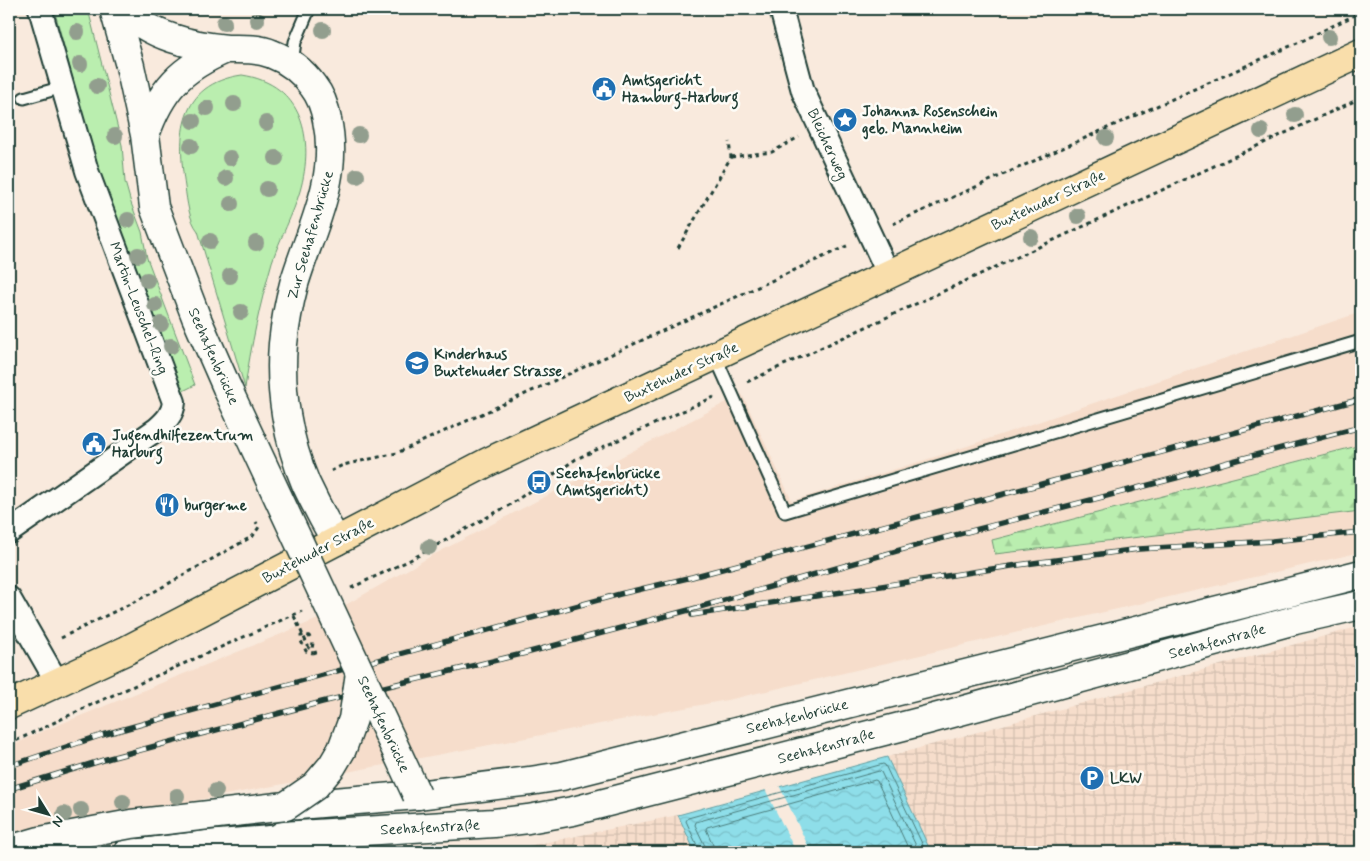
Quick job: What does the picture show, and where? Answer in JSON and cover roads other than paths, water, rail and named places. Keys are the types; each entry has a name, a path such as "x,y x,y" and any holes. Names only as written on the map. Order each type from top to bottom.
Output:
{"main road":[{"name":"Seehafenbrücke","path":"114,9 130,66 145,135 150,183 154,207 160,225 196,317 228,390 417,795"},
{"name":"Zur Seehafenbrücke","path":"124,9 147,26 185,42 271,53 292,65 314,86 322,100 331,146 327,186 294,284 287,314 283,345 283,376 290,433 306,483 336,541"},
{"path":"145,135 152,113 178,77 193,66 226,48"},
{"name":"Buxtehuder Straße","path":"9,705 127,650 488,462 1361,53"},
{"path":"130,66 138,73 157,81 178,77"},
{"name":"Seehafenstraße","path":"1057,651 1361,574"},
{"name":"Seehafenstraße","path":"274,844 494,823 573,811 936,717 1296,620 1361,605"},
{"name":"Seehafenbrücke","path":"9,850 40,841 131,824 286,806 417,795 562,776 1057,651"},
{"path":"286,806 315,786 332,766 342,749 353,719 360,674"}],"street":[{"name":"Martin-Leuschel-Ring","path":"9,532 157,429 170,416 174,402 87,171 40,9"},
{"name":"Bleicherweg","path":"781,9 803,91 889,275"},
{"path":"9,598 58,682"},
{"path":"129,852 206,842 274,844"}],"lane":[{"path":"292,65 295,42 309,9"},
{"path":"24,98 63,87"},
{"path":"715,356 785,512 1361,341"}],"water":[{"path":"887,757 931,852 695,852 678,815"}],"railway":[{"path":"9,766 102,735 620,594 692,577 1361,399"},
{"path":"9,789 110,758 322,702 526,653 689,610 932,541 1176,478 1361,427"},
{"path":"692,615 1018,565 1139,549 1272,541 1361,532"}],"place":[{"name":"Amtsgericht Hamburg-Harburg","path":"604,89"},
{"name":"Johanna Rosenschein geb. Mannheim","path":"845,120"},
{"name":"Kinderhaus Buxtehuder Strasse","path":"417,363"},
{"name":"Jugendhilfezentrum Harburg","path":"94,444"},
{"name":"Seehafenbrücke (Amtsgericht)","path":"539,482"},
{"name":"burgerme","path":"167,505"},
{"name":"LKW","path":"1092,778"}]}
